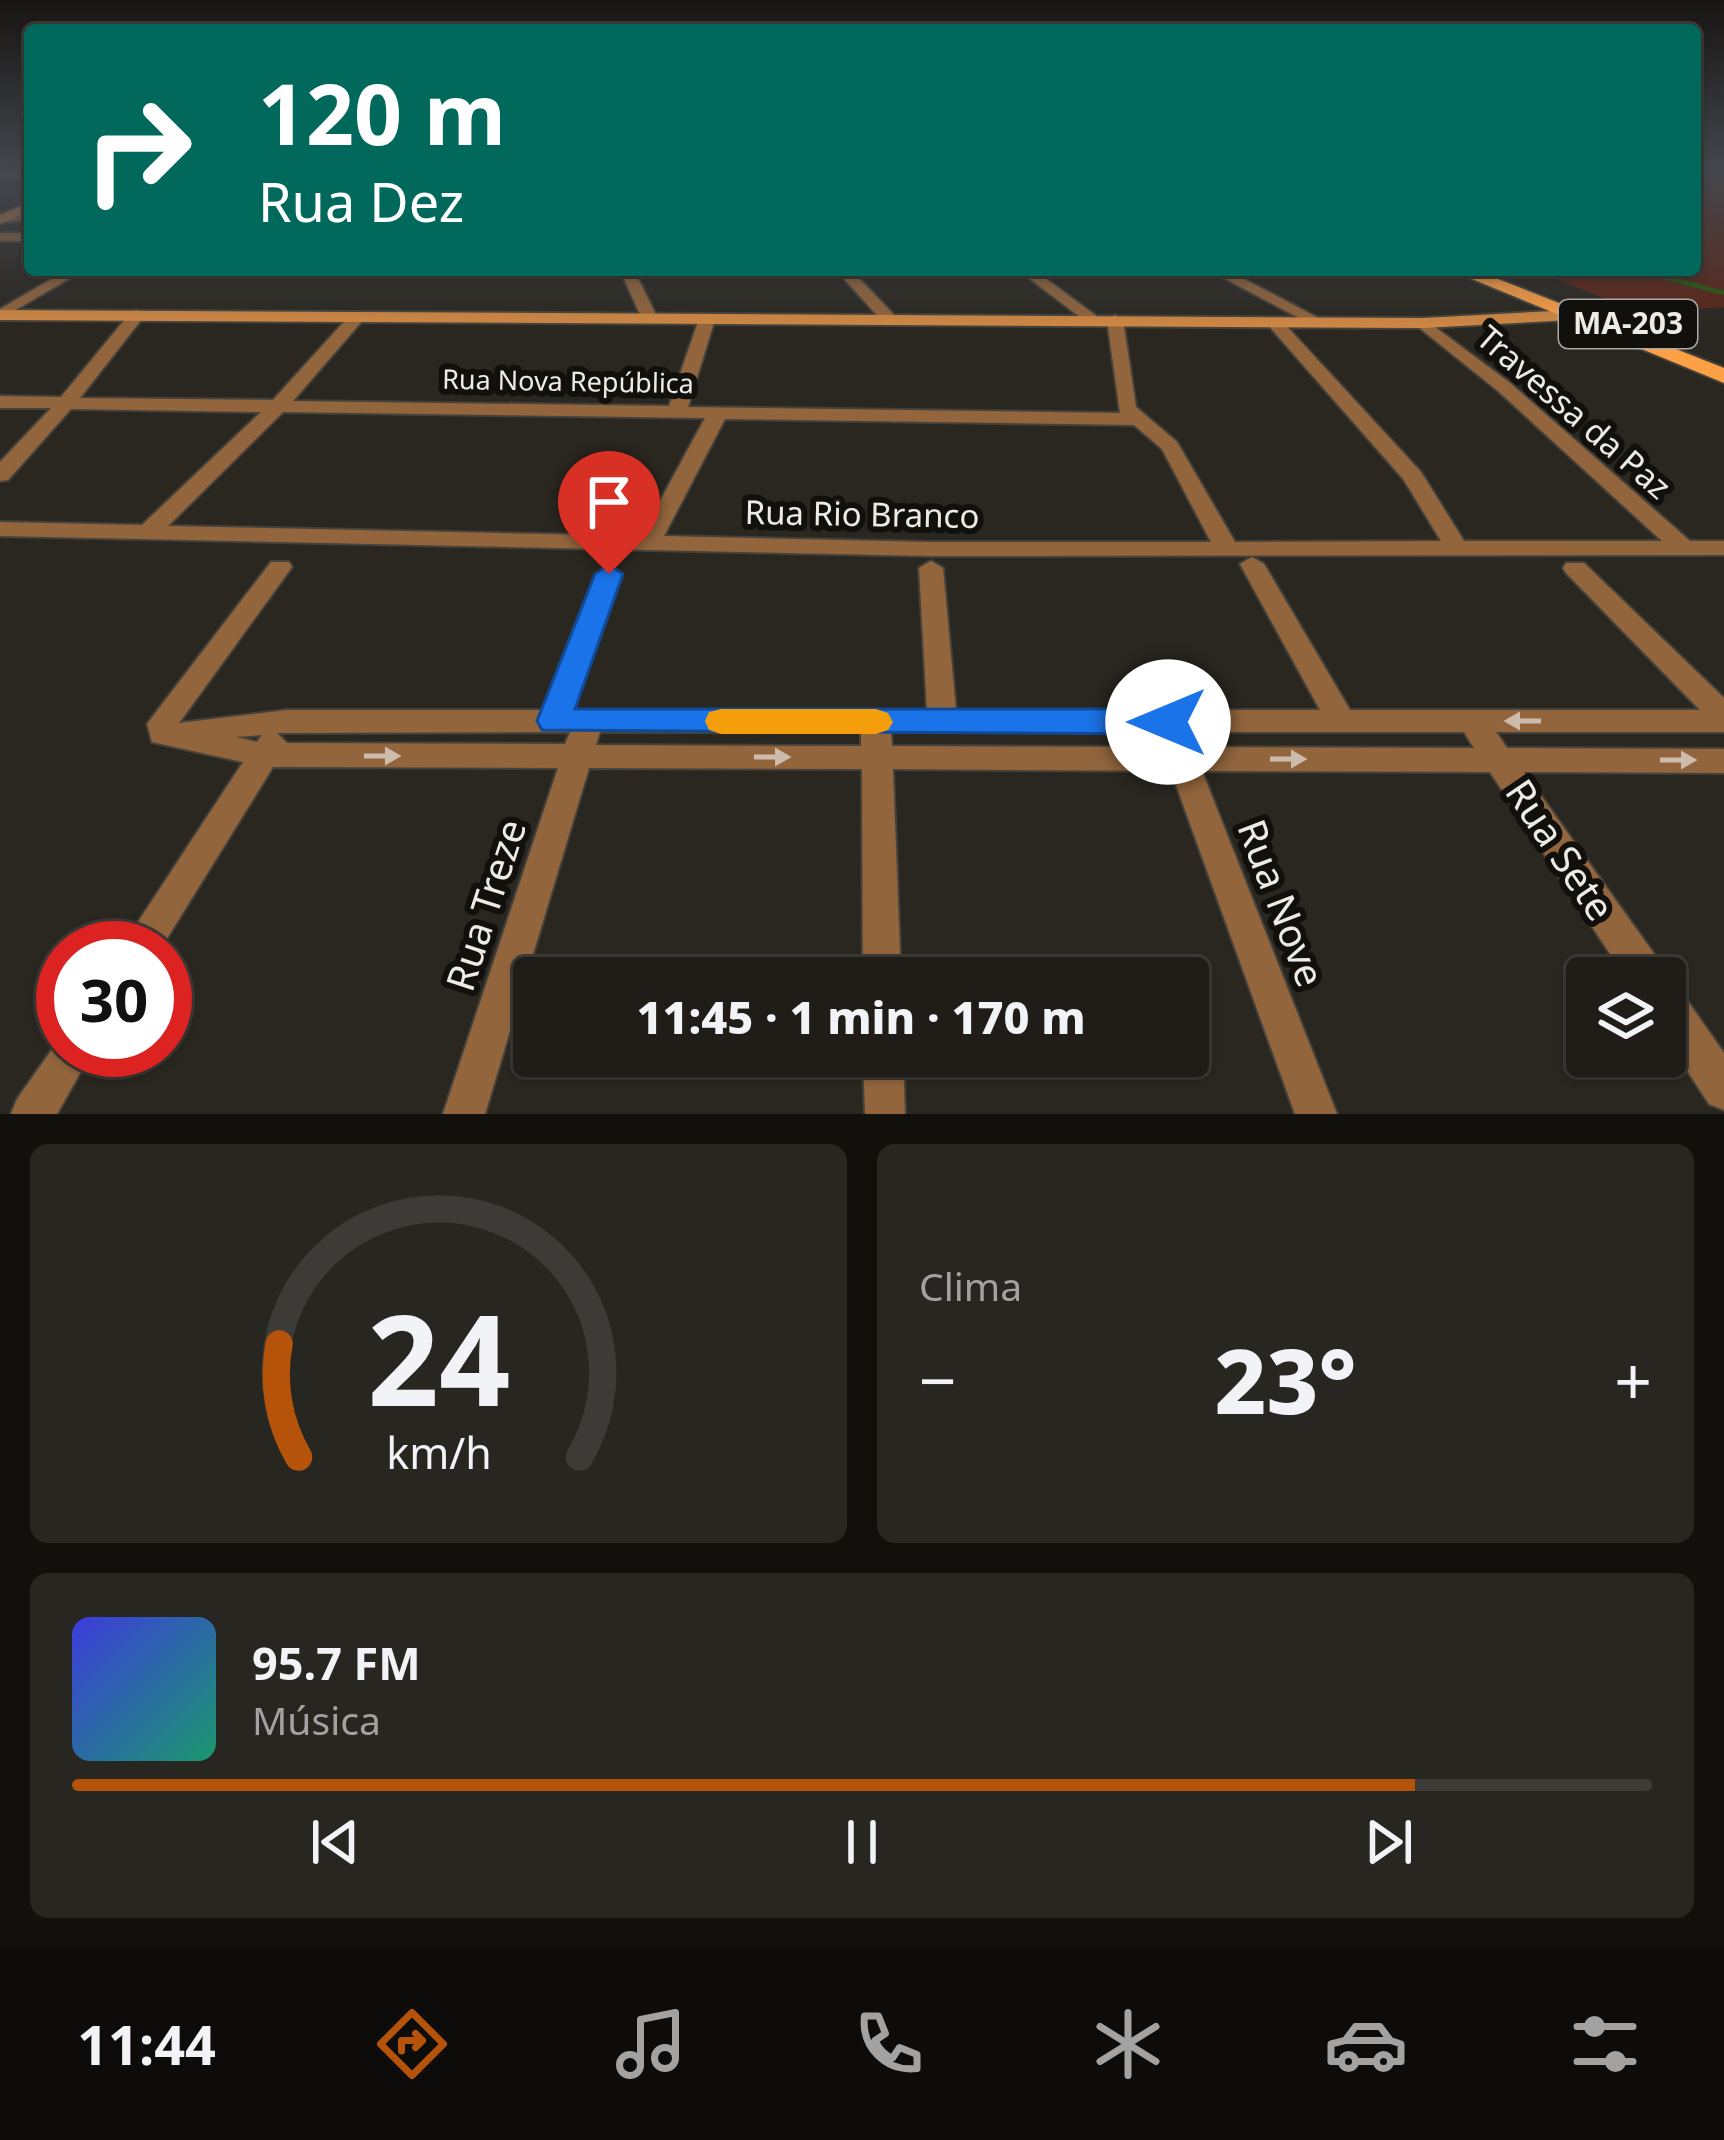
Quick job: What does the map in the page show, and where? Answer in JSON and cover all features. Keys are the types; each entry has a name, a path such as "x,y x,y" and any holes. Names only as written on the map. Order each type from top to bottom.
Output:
{"main road":[{"name":"MA-203","path":"1474,276 1724,376"},
{"name":"MA-203","path":"1509,276 1724,362"}],"street":[{"path":"0,315 67,276"},
{"path":"630,276 650,319"},
{"path":"849,276 890,320"},
{"path":"1035,276 1105,320 1123,400 1135,419 1170,446 1227,549"},
{"path":"1228,276 1318,322"},
{"path":"0,315 1423,323 1571,315"},
{"path":"0,475 68,401 136,315"},
{"path":"148,532 280,404 357,317"},
{"path":"677,410 707,320"},
{"path":"1274,322 1413,477 1457,549"},
{"name":"Travessa da Paz","path":"1423,323 1521,402 1685,548"},
{"name":"Rua Nova República","path":"0,402 1135,419"},
{"path":"649,543 719,412"},
{"name":"Rua Rio Branco","path":"0,529 649,543 1724,548"},
{"path":"1252,564 1341,722"},
{"path":"163,734 163,724 280,567"},
{"path":"931,568 942,722"},
{"path":"1575,568 1724,719"},
{"name":"Rua Treze","path":"464,1114 573,733 609,574"},
{"path":"163,734 265,755 573,733 876,722 1724,719"},
{"path":"163,734 286,721 573,733 876,758 1724,761"},
{"path":"157,921 286,721"},
{"path":"876,722 881,957"},
{"name":"Rua Nove","path":"1168,722 1316,1114"},
{"name":"Rua Sete","path":"1472,722 1634,957"},
{"path":"1686,1034 1724,1089"},
{"path":"32,1114 56,1077"},
{"path":"884,1077 885,1111"}],"shaded area":[{"path":"1701,224 1724,224 1724,307 1639,312 1548,276 1701,276"}],"waterway":[{"path":"1660,276 1724,293"}],"slow traffic":[{"path":"721,721 876,722"}],"route":[{"path":"609,574 554,721 1168,722"}]}
